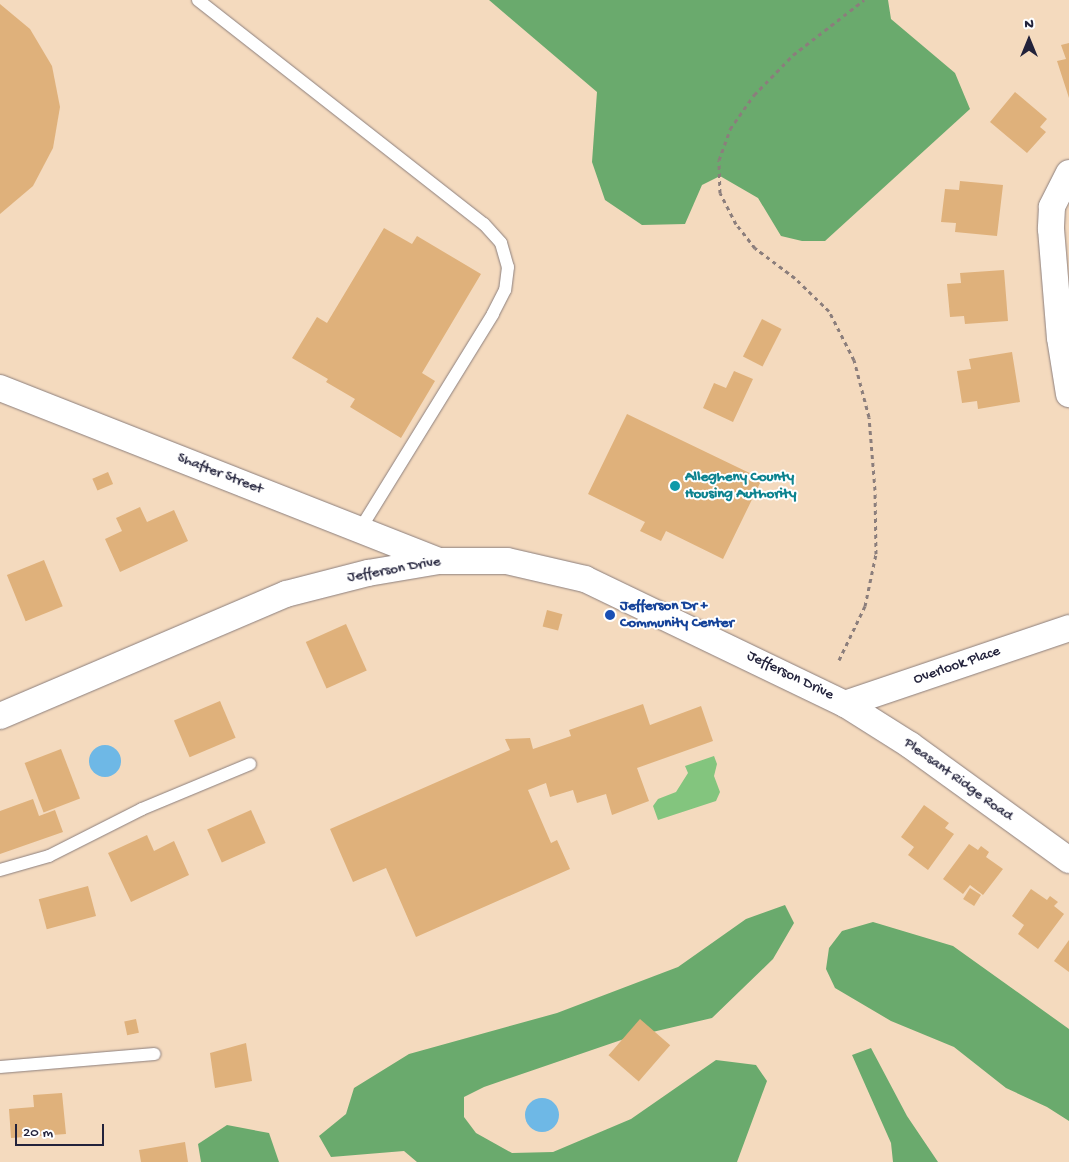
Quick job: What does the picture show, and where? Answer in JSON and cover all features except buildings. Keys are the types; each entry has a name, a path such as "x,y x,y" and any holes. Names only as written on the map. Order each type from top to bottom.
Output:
{"street":[{"path":"1069,173 1052,207 1051,229 1060,338 1069,394"},
{"name":"Shafter Street","path":"0,388 439,561"},
{"name":"Jefferson Drive","path":"0,716 286,594 368,573 439,561 507,561 585,580 845,704"},
{"name":"Overlook Place","path":"845,704 1069,628"},
{"name":"Pleasant Ridge Road","path":"845,704 910,745 1069,860"}],"lane":[{"path":"198,0 484,224 501,243 508,267 505,290 493,314 360,529"},
{"path":"0,870 49,856 142,809 250,764"},
{"path":"0,1067 154,1054"}],"path":[{"path":"839,660 865,606 876,554 875,490 869,417 854,360 829,311 795,278 755,248 736,224 720,193 719,160 730,129 754,95 793,55 864,0"}],"green space":[{"path":"489,0 888,0 891,19 955,73 970,109 825,241 802,241 781,236 758,198 720,176 702,185 685,224 642,225 605,200 592,162 597,92"},
{"path":"714,756 717,764 714,776 720,792 716,801 658,820 653,806 658,799 676,792 688,773 685,766"},
{"path":"785,905 794,923 773,959 712,1018 627,1038 484,1087 464,1097 464,1117 476,1133 512,1153 553,1152 631,1119 716,1060 756,1065 767,1081 737,1162 417,1162 404,1151 331,1157 319,1136 346,1114 354,1088 409,1054 557,1013 678,967 746,919"},
{"path":"873,922 953,946 1069,1029 1069,1121 1047,1107 1006,1088 954,1047 891,1021 835,988 826,969 829,948 842,931"},
{"path":"871,1048 907,1116 938,1162 893,1162 891,1143 852,1055"},
{"path":"227,1125 269,1133 279,1162 201,1162 198,1144"}],"water":[{"path":"105,745 117,749 121,761 117,773 105,777 93,773 89,761 93,749"},
{"path":"542,1098 554,1103 559,1115 554,1127 542,1132 530,1127 525,1115 530,1103"}],"place":[{"name":"Allegheny County Housing Authority","path":"675,486"},
{"name":"Jefferson Dr + Community Center","path":"610,615"}]}
